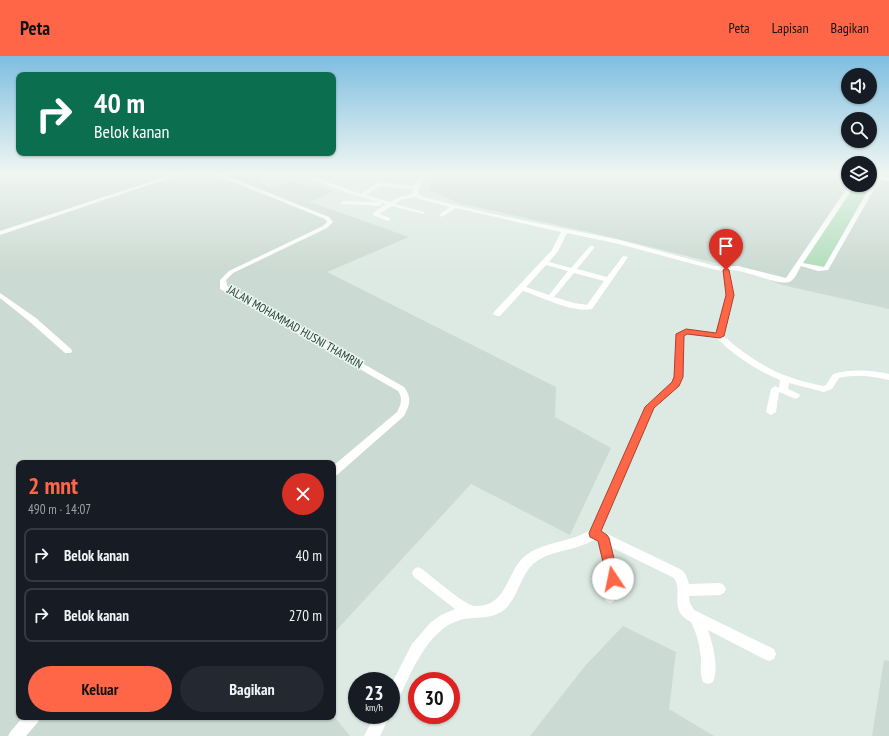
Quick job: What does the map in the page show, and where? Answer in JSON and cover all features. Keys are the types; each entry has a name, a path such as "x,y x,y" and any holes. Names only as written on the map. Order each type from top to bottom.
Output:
{"street":[{"path":"0,233 82,206"},
{"name":"JALAN MOHAMMAD HUSNI THAMRIN","path":"297,206 327,218 330,222 325,227 231,272 223,280 224,287 374,373 401,389 404,393 406,404 401,414 336,469"},
{"path":"387,206 375,214 388,219"},
{"path":"395,206 422,213"},
{"path":"442,215 456,206 493,216 620,242 669,257 726,270 730,268 738,268 787,280 800,264 838,206"},
{"path":"800,264 818,269 826,269 862,206"},
{"path":"496,314 522,288 555,251 565,230"},
{"path":"550,298 592,248"},
{"path":"522,288 550,298 589,307 625,257"},
{"path":"545,263 609,280"},
{"path":"720,336 730,295 726,270"},
{"path":"0,295 68,351"},
{"path":"610,597 613,575 599,536 650,407 676,384 679,377 680,334 686,331 720,336 729,346 771,373 785,379 824,389 829,387 836,376 850,372 868,372 889,377"},
{"path":"771,412 776,389 785,379"},
{"path":"776,389 796,396"},
{"path":"400,683 428,633 443,620 460,613 473,613 493,609 500,605 523,567 534,556 599,536 678,574 682,579 682,603 684,609 696,618 769,654"},
{"path":"418,573 452,600 473,613"},
{"path":"683,590 720,589"},
{"path":"696,618 704,636 708,677"},
{"path":"16,736 30,720"},
{"path":"372,736 378,724"}],"shaded area":[{"path":"0,206 321,206 409,237 327,272 556,387 555,417 611,448 570,535 471,484 336,631 336,460 16,460 16,720 336,720 336,719 350,736 0,736"},
{"path":"471,206 889,206 889,309 782,285 749,271 589,232"},
{"path":"623,626 676,652 669,709 714,736 530,736 585,666"},
{"path":"884,660 889,661 889,736 872,736"}],"green space":[{"path":"838,206 862,206 826,269 800,264"}],"route":[{"path":"613,579 613,572 603,538 594,533 650,407 664,393 676,384 679,377 680,334 686,331 720,336 730,295 726,270"}]}
